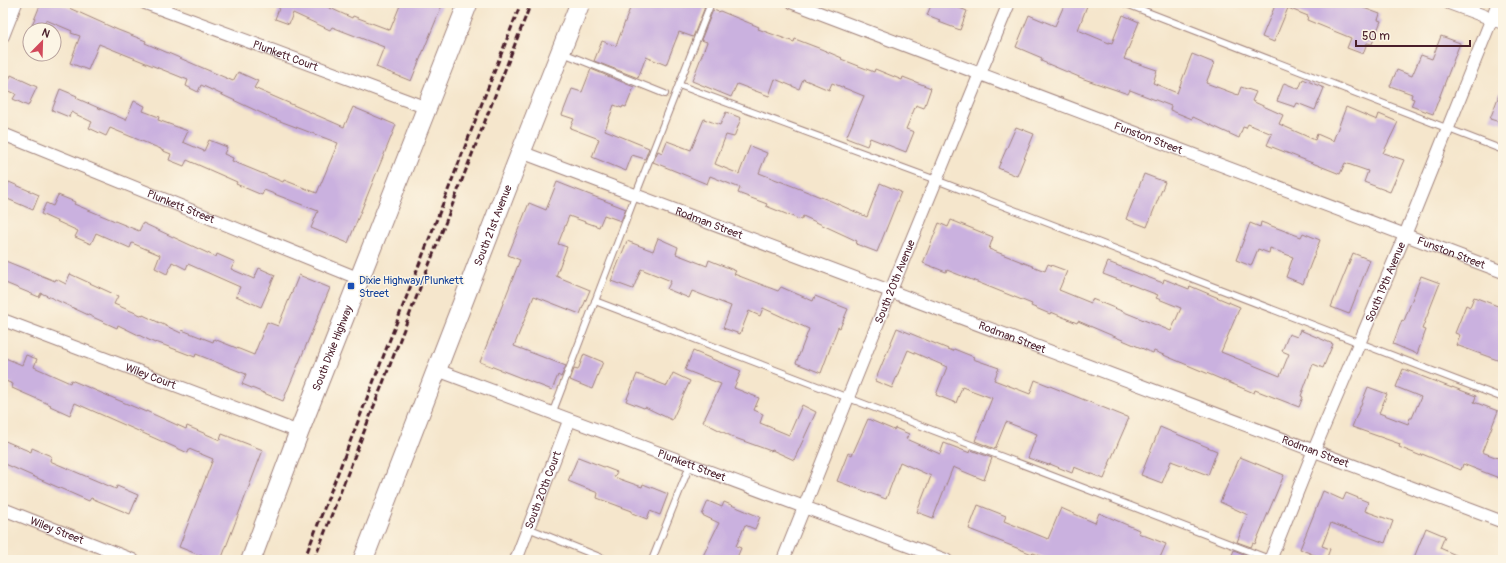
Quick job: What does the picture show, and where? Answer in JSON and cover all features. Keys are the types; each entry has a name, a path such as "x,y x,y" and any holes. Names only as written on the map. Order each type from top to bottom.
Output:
{"main road":[{"name":"South Dixie Highway","path":"251,560 299,432 468,3"},
{"name":"South 21st Avenue","path":"363,560 580,3"}],"street":[{"path":"3,36 16,3"},
{"name":"Plunkett Court","path":"145,3 427,108"},
{"name":"Funston Street","path":"793,3 1503,272"},
{"name":"South 20th Avenue","path":"783,560 847,398 1009,3"},
{"path":"1449,3 1503,24"},
{"name":"South 19th Avenue","path":"1271,560 1314,450 1405,235 1498,3"},
{"name":"Plunkett Street","path":"3,134 360,279"},
{"name":"Rodman Street","path":"521,152 891,290 1503,522"},
{"name":"Wiley Court","path":"3,320 299,432"},
{"name":"Plunkett Street","path":"437,370 946,560"},
{"name":"South 20th Court","path":"516,560 570,420"},
{"name":"Wiley Street","path":"3,509 133,560"}],"lane":[{"path":"552,414 711,3"},
{"path":"1124,3 1503,150"},
{"path":"560,53 665,94"},
{"path":"679,85 936,180 1503,398"},
{"path":"595,301 1271,560"},
{"path":"652,560 690,465"},
{"path":"528,528 607,560"}],"building":[{"path":"41,3 58,3 233,81 238,72 258,81 254,88 344,127 353,107 396,125 348,243 311,228 318,211 264,190 262,195 236,184 237,182 187,160 184,166 169,160 171,154 161,149 110,128 106,136 89,128 92,122 71,112 69,117 52,110 60,89 77,96 76,98 126,120 134,101 145,106 143,111 159,117 158,120 188,131 183,142 204,151 209,140 227,147 224,154 233,158 232,161 283,182 284,180 317,193 338,143 272,118 201,85 198,92 186,86 188,80 99,44 88,70 70,63 80,36 71,33 72,31 62,27 62,22 51,22 46,20 45,22 33,22"},
{"path":"273,3 319,3 352,18 353,16 390,30 401,3 443,3 411,81 376,67 384,47 332,27 330,30 293,13 289,24 275,19 280,6"},
{"path":"632,3 674,3 685,7 687,3 695,3 705,7 693,37 679,32 666,65 646,57 638,78 594,61 602,41 616,46"},
{"path":"932,3 959,3 957,7 967,11 960,30 939,22 940,20 927,15"},
{"path":"1065,3 1088,3 1078,30 1109,43 1112,43 1123,15 1139,22 1124,59 1157,70 1153,83 1177,93 1192,54 1214,63 1206,83 1238,95 1241,87 1256,92 1252,101 1283,115 1279,124 1315,140 1317,134 1333,141 1346,107 1377,120 1379,114 1398,122 1383,153 1404,160 1390,192 1364,182 1368,171 1345,163 1340,174 1267,145 1272,134 1248,124 1246,128 1243,127 1239,138 1193,117 1192,119 1170,110 1171,106 1130,90 1128,94 1084,79 1041,61 1042,58 1016,47 1029,15 1055,26"},
{"path":"1276,3 1350,3 1380,14 1378,20 1381,21 1372,44 1367,43 1363,54 1347,48 1351,38 1307,20 1308,16 1288,8 1274,42 1262,37"},
{"path":"713,10 720,11 759,27 758,29 794,42 795,39 821,49 842,58 841,59 874,72 875,69 902,80 903,77 931,88 924,108 916,105 906,129 914,132 906,152 870,138 867,146 846,138 864,96 832,83 829,90 803,79 799,89 775,79 769,96 737,84 731,97 692,81 707,42 701,40"},
{"path":"1441,36 1460,43 1433,114 1411,106 1414,99 1411,98 1412,94 1390,86 1397,70 1412,76 1421,55 1432,59"},
{"path":"591,69 634,87 626,107 623,106 622,108 614,105 605,130 649,148 645,159 632,155 626,171 592,157 599,139 570,128 574,119 562,115 572,89 582,92"},
{"path":"11,75 37,87 28,106 13,99 16,94 5,89"},
{"path":"1303,79 1324,88 1315,110 1297,103 1295,107 1277,101 1284,83 1299,89"},
{"path":"1503,87 1503,123 1490,119"},
{"path":"726,112 741,118 734,137 726,135 715,164 739,174 750,146 767,153 759,173 831,201 867,217 880,183 901,192 877,252 856,244 857,241 803,216 801,220 766,206 767,204 738,193 740,188 710,176 707,184 653,162 658,151 662,153 667,141 691,150 704,119 720,125"},
{"path":"1016,127 1034,134 1017,176 998,168"},
{"path":"1144,174 1165,182 1147,227 1126,219"},
{"path":"9,182 39,195 33,210 3,197"},
{"path":"557,182 626,209 621,221 604,215 599,227 569,216 558,244 567,247 556,276 590,290 580,314 534,296 514,346 566,366 561,377 558,375 552,390 480,362 520,260 508,255 529,203 546,210"},
{"path":"58,195 75,202 74,204 139,231 143,223 216,257 217,254 235,262 231,269 254,279 259,268 275,275 261,307 236,296 240,287 188,264 186,269 172,262 167,274 155,268 160,255 132,243 130,248 96,233 91,244 75,237 78,231 41,214 46,203 53,206"},
{"path":"951,220 993,237 989,249 1045,271 1048,264 1067,271 1059,290 1091,303 1092,299 1171,331 1181,308 1156,298 1158,295 1103,274 1108,262 1163,283 1164,279 1189,289 1190,286 1240,307 1221,352 1280,376 1289,354 1282,351 1289,334 1297,337 1300,330 1333,344 1323,368 1313,364 1301,396 1303,397 1299,407 1255,390 1254,393 1154,351 1153,353 1078,321 1077,323 1051,312 1050,314 1031,306 1032,304 947,270 946,272 923,263 939,223 948,227"},
{"path":"1261,222 1301,237 1303,233 1320,240 1303,284 1286,277 1293,257 1270,248 1269,253 1258,249 1251,266 1236,260 1250,223 1260,227"},
{"path":"658,238 678,247 676,254 707,266 709,260 736,271 734,274 778,291 781,287 813,301 815,296 848,309 840,328 838,327 821,373 796,363 809,329 763,308 760,316 749,311 740,334 723,328 731,306 692,291 689,298 667,289 671,281 641,269 633,289 611,281 627,241 653,251"},
{"path":"1353,253 1370,260 1349,314 1331,307"},
{"path":"3,260 66,284 70,274 118,296 114,304 143,315 181,333 182,330 213,342 214,339 254,355 267,322 278,326 299,275 330,288 283,401 242,384 246,374 196,354 195,357 156,342 155,343 118,325 117,328 41,293 39,297 3,282"},
{"path":"1421,276 1440,283 1422,329 1426,330 1417,354 1393,344 1402,320 1404,321"},
{"path":"1474,297 1503,308 1503,362 1456,345 1460,335 1455,333 1466,305 1470,307"},
{"path":"897,328 953,351 954,349 974,357 973,359 999,368 994,380 1030,394 1035,380 1129,418 1104,479 1074,467 1072,473 1050,464 1049,465 1028,458 1037,434 1006,422 995,449 975,441 992,398 962,387 956,403 936,395 947,367 908,350 892,388 875,381"},
{"path":"693,351 741,371 734,388 759,398 754,410 763,414 760,423 789,435 802,405 816,412 794,460 772,450 771,451 735,438 703,422 721,384 685,370"},
{"path":"584,354 603,362 592,389 570,380 574,369 578,370"},
{"path":"26,355 37,359 34,367 70,383 71,380 186,429 187,426 220,440 222,434 263,450 221,560 212,560 179,547 213,459 189,449 188,453 75,403 70,415 12,388 13,384 3,380 3,357 22,365"},
{"path":"1403,369 1476,396 1474,402 1498,411 1482,452 1503,460 1503,468 1499,478 1463,464 1461,470 1422,454 1421,456 1399,447 1400,444 1352,427 1368,387 1387,394 1379,413 1408,424 1421,397 1396,387"},
{"path":"673,373 690,381 672,420 645,407 644,408 626,401 637,374 667,386"},
{"path":"868,419 894,430 895,428 909,434 906,439 940,454 944,443 970,453 971,450 992,458 984,480 953,467 933,518 917,512 931,476 900,462 886,499 837,481 848,453 852,455"},
{"path":"1160,427 1217,451 1208,475 1171,461 1162,483 1141,475"},
{"path":"3,440 31,452 32,448 51,456 50,461 116,489 117,486 138,495 130,514 91,498 89,501 3,463"},
{"path":"578,457 617,472 614,477 642,487 643,484 668,494 660,515 650,511 647,519 632,513 632,511 597,498 598,493 568,481"},
{"path":"1240,457 1284,475 1255,544 1253,543 1251,547 1237,542 1248,515 1220,502"},
{"path":"1323,491 1343,500 1346,493 1368,502 1365,511 1393,521 1385,543 1331,523 1322,546 1330,549 1326,560 1300,549"},
{"path":"708,501 722,507 724,502 760,517 755,529 745,525 736,546 741,548 736,560 701,560 719,523 702,515"},
{"path":"978,505 1006,516 1004,521 1048,539 1061,508 1095,523 1099,513 1139,530 1138,533 1166,544 1159,560 1051,560 969,529"},
{"path":"1426,528 1445,536 1440,548 1467,560 1413,560"},
{"path":"1234,550 1248,556 1246,560 1230,560"}],"railway":[{"path":"304,560 521,3"},
{"path":"314,560 531,3"}],"place":[{"name":"Dixie Highway/Plunkett Street","path":"351,286"}]}
